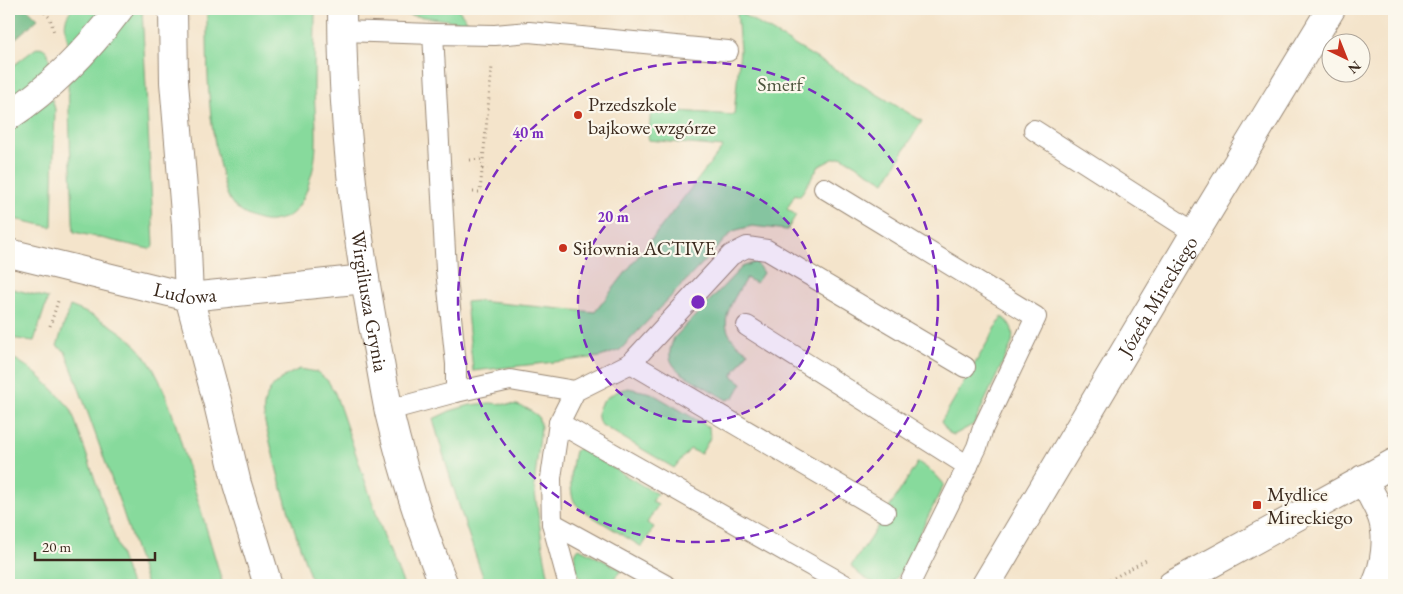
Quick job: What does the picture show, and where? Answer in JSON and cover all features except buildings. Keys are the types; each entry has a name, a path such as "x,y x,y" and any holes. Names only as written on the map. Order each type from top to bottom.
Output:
{"street":[{"path":"9,116 42,92 78,58 99,36 120,9"},
{"path":"173,9 174,82 190,297 237,484 268,585"},
{"name":"Józefa Mireckiego","path":"986,585 1195,233 1331,9"},
{"name":"Wirgiliusza Grynia","path":"342,20 348,147 355,214 365,279 389,410 402,462 417,511 444,585"},
{"name":"Ludowa","path":"9,253 190,297 365,279"},
{"path":"1172,585 1394,463"},
{"path":"1363,479 1382,517 1385,536 1382,570 1376,585"}],"lane":[{"path":"342,20 433,34 495,35 529,32 728,51"},
{"path":"433,34 446,260 456,364 456,392"},
{"path":"1034,130 1195,233"},
{"path":"824,188 1036,317 968,466 909,585"},
{"path":"389,410 510,380 575,391 631,364 731,254 747,247 767,250 965,368"},
{"path":"747,326 968,466"},
{"path":"631,364 885,512"},
{"path":"569,585 552,523 551,478 559,423 575,391"},
{"path":"559,423 845,585"},
{"path":"552,523 665,585"}],"path":[{"path":"41,9 50,18"},
{"path":"471,192 480,192 495,35"},
{"path":"482,169 487,168"},
{"path":"50,326 56,308"}],"green space":[{"path":"9,9 28,9 38,19 9,44"},
{"path":"72,9 105,9 70,51 65,24 68,14"},
{"path":"133,9 142,9 154,245 149,249 74,232 73,220 68,83 126,20"},
{"path":"207,9 315,9 315,158 309,184 302,201 285,218 266,221 248,216 237,209 226,192 212,128 210,109"},
{"path":"392,9 458,9 469,23 401,14"},
{"name":"Smerf","path":"737,11 922,121 885,182 842,157 833,159 819,166 800,196 795,194 787,209 796,215 787,230 752,226 733,231 620,350 600,357 473,371 466,302 476,301 595,312 723,147 648,140 651,109 734,115 740,50"},
{"path":"40,47 44,48 48,53 50,71 9,103 9,69"},
{"path":"52,99 55,109 52,227 9,218 9,130"},
{"path":"756,262 763,273 756,283 746,278 729,309 727,318 730,335 748,352 732,376 742,383 734,397 727,400 676,369 670,357 671,348 674,338 742,267"},
{"path":"9,288 48,298 34,341 9,338"},
{"path":"70,306 101,320 121,332 138,347 152,367 165,393 175,421 223,585 147,585 75,377 65,351 57,346"},
{"path":"1002,317 1012,328 1012,343 974,424 954,435 949,433 941,422"},
{"path":"9,356 35,373 71,409 131,585 9,585"},
{"path":"300,369 317,372 328,381 335,393 386,542 404,585 313,585 279,478 264,417 265,401 270,390 284,377"},
{"path":"628,388 651,393 709,427 710,438 701,454 690,449 674,468 600,424 598,411 600,405 615,392"},
{"path":"490,403 517,405 528,409 538,416 541,427 534,486 550,585 486,585 465,523 433,419 470,405"},
{"path":"579,448 657,494 652,502 658,505 647,523 654,527 642,547 582,510 575,502 571,490 571,476 575,451"},
{"path":"918,462 934,473 944,484 898,576 894,581 887,584 870,581 851,566"},
{"path":"579,548 622,570 615,577 611,585 583,585 575,561 576,552"}],"place":[{"name":"Przedszkole bajkowe wzgórze","path":"578,115"},
{"name":"Siłownia ACTIVE","path":"563,248"},
{"name":"Mydlice Mireckiego","path":"1257,505"}]}
